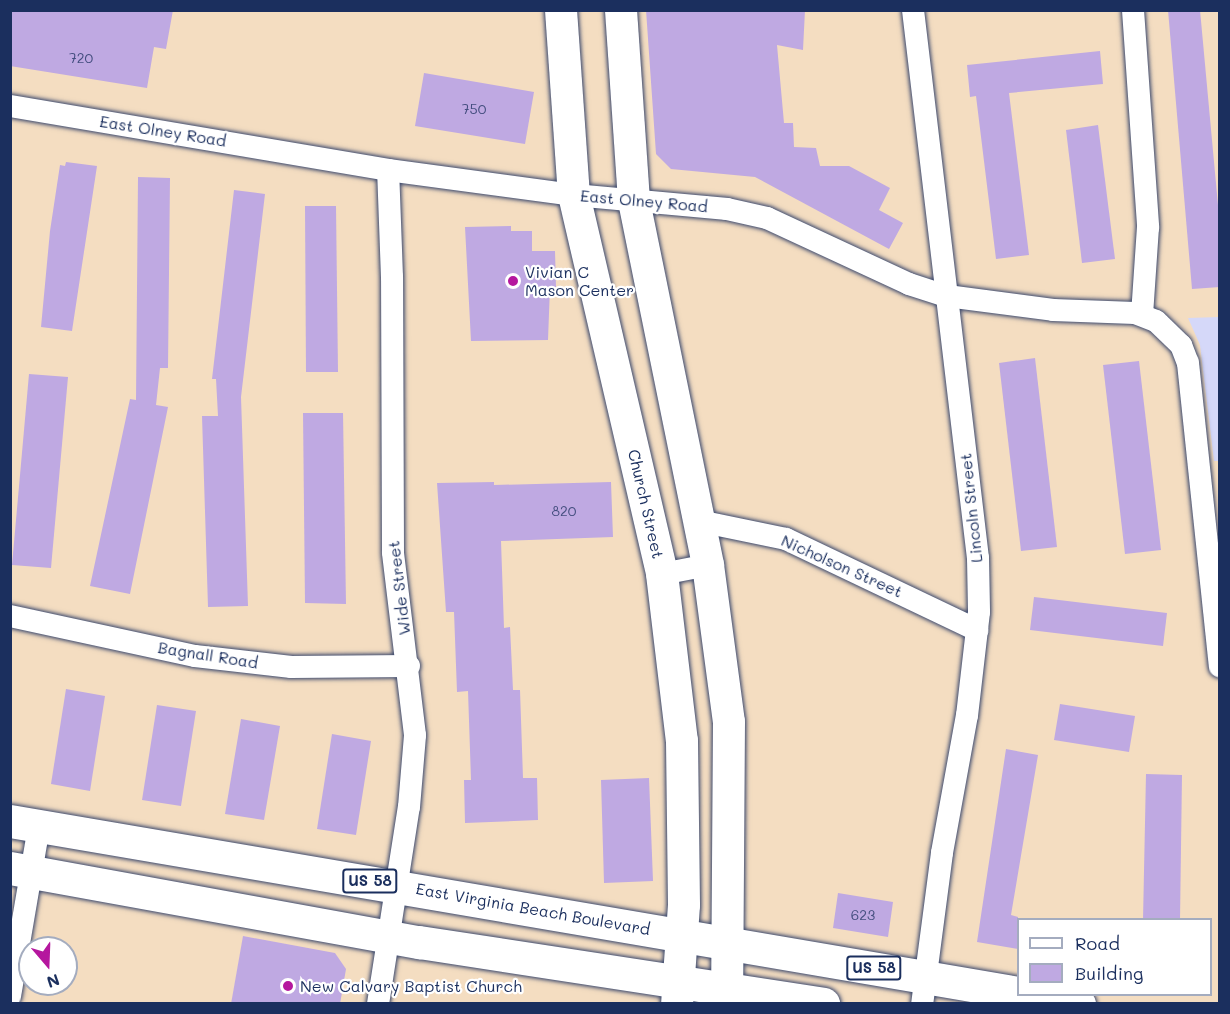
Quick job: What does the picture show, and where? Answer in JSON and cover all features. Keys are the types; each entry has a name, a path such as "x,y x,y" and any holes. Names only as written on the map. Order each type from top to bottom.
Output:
{"main road":[{"name":"Church Street","path":"561,10 574,195 662,574 682,741 681,936 677,992"},
{"path":"621,10 634,201 708,565 729,722 728,996"},
{"name":"East Virginia Beach Boulevard","path":"25,823 681,936 923,990 1017,996 1079,1004"},
{"path":"21,870 677,992 823,1004"}],"street":[{"name":"Lincoln Street","path":"913,10 978,558 977,630 923,990"},
{"path":"1133,10 1148,227 1142,315"},
{"name":"East Olney Road","path":"10,106 388,170 574,195 727,209 767,218 887,274 946,296 1053,310 1142,315 1169,330 1181,345 1188,363 1220,666"},
{"name":"Wide Street","path":"378,1004 390,937 415,735 409,666 393,552 392,277 388,170"},
{"name":"Nicholson Street","path":"699,521 786,538 977,630"},
{"path":"662,574 708,565"},
{"name":"Bagnall Road","path":"10,616 195,656 291,667 409,666"},
{"path":"10,996 25,823"}],"shaded area":[{"path":"1219,317 1220,461 1214,461 1200,345 1188,318"}],"building":[{"path":"10,10 173,10 166,49 154,47 147,88 10,66"},
{"path":"646,10 805,10 803,50 777,45 784,123 793,123 794,147 816,148 820,166 849,166 890,188 879,210 903,223 889,249 755,177 671,169 656,154"},
{"path":"1168,10 1200,10 1220,227 1220,287 1192,289"},
{"path":"1100,51 1103,84 1009,93 1029,255 996,259 976,96 970,97 967,65"},
{"path":"424,73 534,92 525,144 415,126"},
{"path":"1098,125 1115,259 1082,263 1066,130"},
{"path":"66,162 97,166 72,331 41,327 50,231 60,165 65,166"},
{"path":"138,177 170,178 168,368 160,368 156,405 168,407 130,594 90,586 130,399 136,400"},
{"path":"234,190 265,194 241,397 248,606 208,607 202,416 218,416 216,379 212,379"},
{"path":"305,206 336,206 338,372 306,372"},
{"name":"Vivian C Mason Center","path":"511,226 511,231 532,231 532,251 555,251 556,287 550,287 548,340 471,341 465,227"},
{"path":"1035,358 1057,547 1021,551 999,363"},
{"path":"1139,361 1161,550 1125,554 1103,365"},
{"path":"29,374 68,377 51,568 12,565"},
{"path":"303,413 343,413 346,604 305,603"},
{"path":"494,482 494,485 611,482 613,537 501,541 504,628 510,627 513,690 520,690 523,778 537,778 538,820 465,823 464,780 471,780 468,691 457,692 454,612 446,612 437,483"},
{"path":"1034,597 1167,613 1163,646 1030,630"},
{"path":"66,689 105,696 90,791 51,784"},
{"path":"1060,704 1135,716 1129,752 1054,740"},
{"path":"157,705 196,711 181,806 142,800"},
{"path":"241,719 280,726 264,820 225,814"},
{"path":"332,734 371,741 356,835 317,829"},
{"path":"1006,749 1038,755 1011,915 1018,917 1017,949 977,942"},
{"path":"1146,774 1182,775 1180,918 1143,918"},
{"path":"649,778 653,881 604,883 601,780"},
{"path":"838,893 893,902 888,937 833,928"},
{"name":"New Calvary Baptist Church","path":"243,936 335,953 346,969 340,1004 231,1004"}],"place":[{"name":"Vivian C Mason Center","path":"513,281"},
{"name":"New Calvary Baptist Church","path":"288,986"}]}
